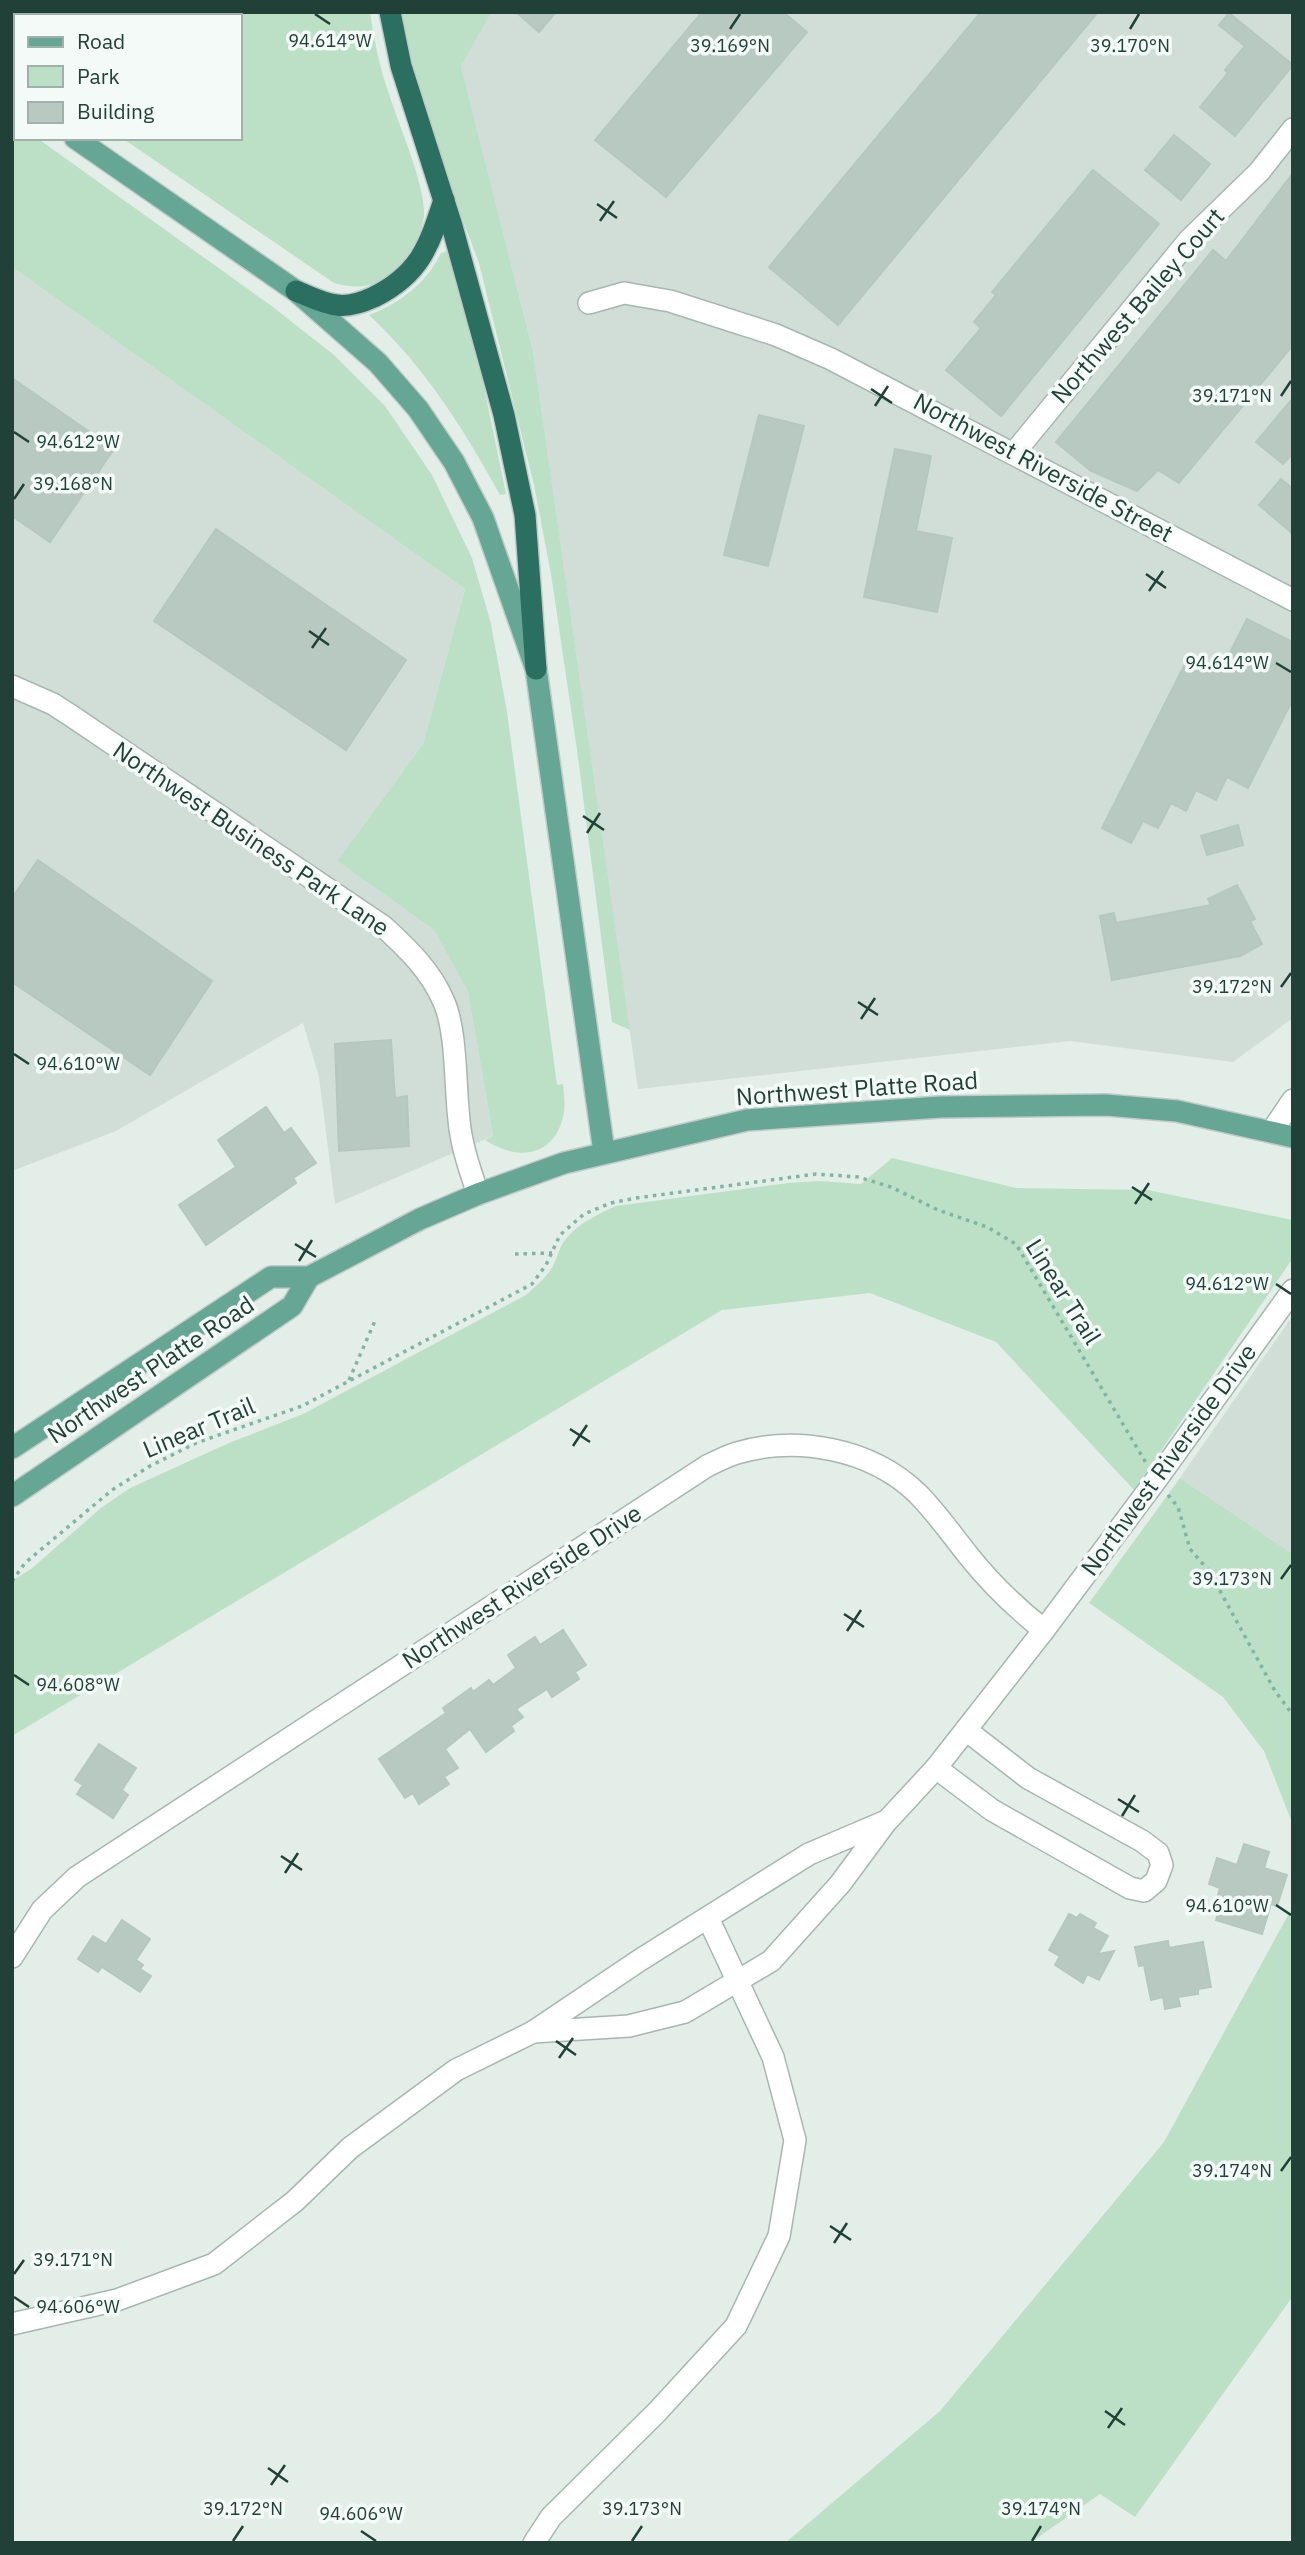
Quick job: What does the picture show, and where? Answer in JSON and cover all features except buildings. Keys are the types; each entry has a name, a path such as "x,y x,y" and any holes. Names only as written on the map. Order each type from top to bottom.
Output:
{"highway":[{"path":"390,12 401,66 444,200 504,415 525,515 536,670"},
{"path":"296,291 336,305 364,302 390,289 408,275 422,258 444,200"}],"main road":[{"path":"78,140 296,291 378,363 418,409 454,462 483,518 536,670 604,1152"},
{"name":"Northwest Platte Road","path":"12,1448 271,1277 309,1277 420,1219 478,1194 564,1163 604,1152 747,1120 941,1107 1135,1107 1177,1111 1282,1134"},
{"name":"Northwest Platte Road","path":"12,1496 292,1306 309,1277"}],"street":[{"name":"Northwest Bailey Court","path":"1014,453 1189,240 1259,172 1293,130"},
{"name":"Northwest Riverside Street","path":"589,303 624,293 670,301 776,335 831,359 1293,600"},
{"name":"Northwest Business Park Lane","path":"12,686 53,704 73,717 384,927 407,948 430,974 446,1004 454,1052 459,1124 478,1194"},
{"name":"Northwest Platte Road","path":"1282,1134 1293,1100"},
{"name":"Northwest Riverside Drive","path":"533,2032 629,2026 685,2012 771,1961 840,1884 886,1822 936,1768 1044,1630 1293,1290"},
{"name":"Northwest Riverside Drive","path":"12,1957 42,1910 77,1877 696,1473 736,1453 793,1446 831,1448 866,1459 895,1475 918,1494 1012,1605 1044,1630"},
{"path":"936,1768 992,1810 1130,1888 1144,1891 1156,1881 1162,1865 1158,1853 1142,1841 1028,1778 966,1730"},
{"path":"12,2324 117,2300 214,2264 295,2201 350,2148 456,2070 533,2032 640,1959 809,1853 886,1822"},
{"path":"534,2543 551,2517 657,2412 736,2326 779,2236 795,2140 773,2057 708,1918"}],"path":[{"name":"Linear Trail","path":"12,1581 25,1563 111,1490 150,1466 196,1443 302,1406 532,1283 546,1265 560,1235 584,1214 611,1202 816,1174 858,1177 891,1187 938,1210 987,1227 1016,1244 1156,1480 1178,1507 1190,1549 1209,1570 1275,1691 1293,1715"},
{"path":"515,1254 552,1253"},
{"path":"349,1381 375,1321"}],"shaded area":[{"path":"492,12 1293,12 1293,1018 1233,1062 1070,1041 638,1089 533,351 461,66"},
{"path":"12,267 465,589 423,744 337,861 434,930 468,992 493,1136 335,1204 319,1077 303,1023 116,1131 12,1171"},
{"path":"1293,1315 1293,1554 1180,1478"}],"green space":[{"path":"12,12 370,12 382,71 420,188 424,215 421,230 407,256 384,279 360,286 334,283 125,140 242,140 242,14 14,14 14,64"},
{"path":"398,12 492,12 461,66 533,351 630,1030 612,1022 577,750 551,574 534,485 479,263 413,87"},
{"path":"12,120 14,140 40,140 273,307 334,355 385,406 432,475 472,558 491,624 507,712 557,1085 563,1084 564,1113 558,1131 542,1148 520,1153 508,1151 485,1140 493,1136 468,992 434,930 337,861 423,744 465,589 12,267"},
{"path":"447,251 479,363 506,494 500,495 442,399 408,355 369,315 391,305 411,291 428,274 441,253"},
{"path":"892,1158 1016,1188 1148,1190 1293,1220 1293,1258 1134,1490 996,1342 870,1293 722,1310 12,1736 12,1581 31,1569 101,1508 130,1488 229,1443 303,1414 526,1295 550,1270 570,1234 588,1220 616,1206 788,1183 820,1181 861,1184"},
{"path":"1180,1478 1293,1554 1293,1825 1264,1751 1223,1697 1089,1603"},
{"path":"1293,1906 1293,2296 1135,2517 1100,2494 1030,2543 785,2543 940,2411 1164,2142"}]}
